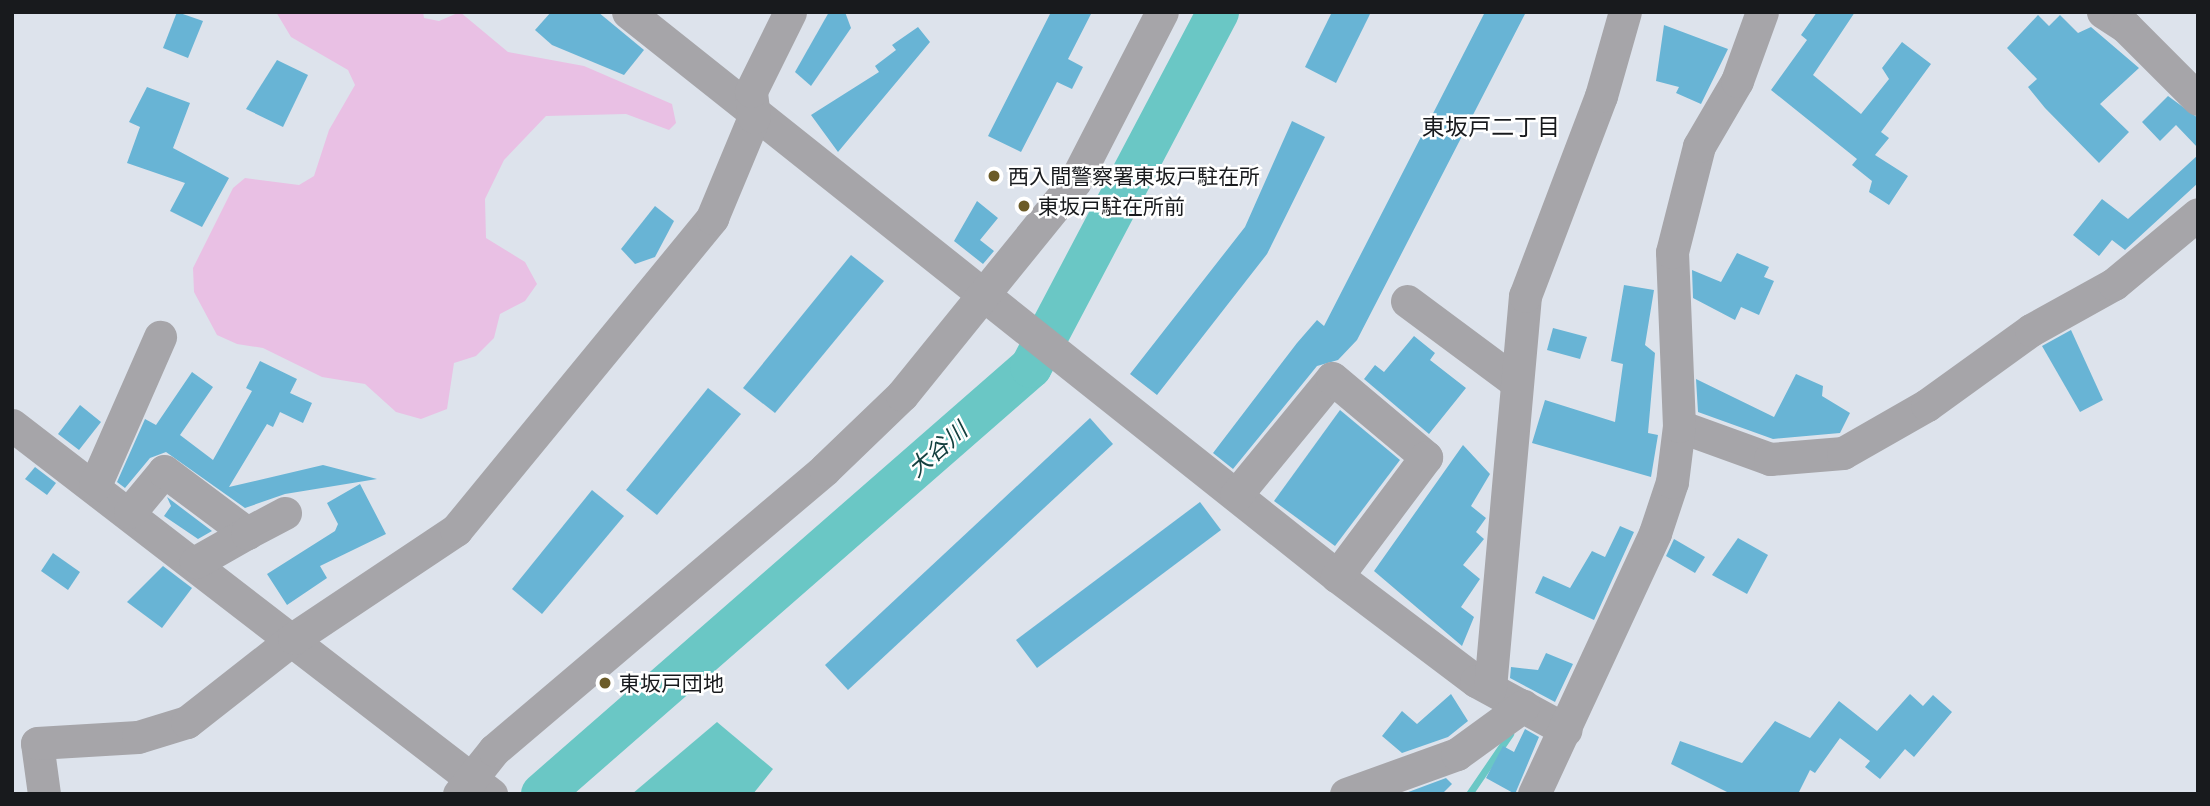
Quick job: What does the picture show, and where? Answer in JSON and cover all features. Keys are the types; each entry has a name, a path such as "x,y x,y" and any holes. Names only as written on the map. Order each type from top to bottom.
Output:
{"street":[{"path":"628,12 754,117 980,297 1337,576 1490,688 1566,730"},
{"path":"44,794 37,743 166,732 294,638 456,530 712,218 754,117 751,91 790,12"},
{"path":"12,425 95,485 294,638 474,789 494,750 872,426 1075,181 1162,12"},
{"path":"1490,688 1525,296 1601,96 1625,12"},
{"path":"1534,794 1566,730 1655,533 1672,482 1679,426 1670,293 1680,212 1699,146 1737,81 1762,12"},
{"path":"2103,12 2126,27 2198,99"},
{"path":"1679,426 1770,459 1843,453 1927,405 2031,330 2114,284 2198,214"},
{"path":"1407,301 1516,382"},
{"path":"95,485 160,337"},
{"path":"1236,495 1332,378 1426,457 1337,576"},
{"path":"130,512 164,471 247,533"},
{"path":"196,562 285,513"},
{"path":"1346,794 1457,754 1523,706"}],"shaded area":[{"path":"276,12 423,12 424,18 439,21 460,12 508,52 584,66 672,104 676,123 669,130 626,114 546,116 504,160 485,199 486,238 525,262 537,284 525,301 500,314 494,338 476,356 454,363 447,409 421,419 396,412 365,384 322,377 263,348 237,344 217,335 194,292 193,268 233,188 245,178 299,185 314,176 329,130 355,85 348,70 291,37"}],"water":[{"path":"717,722 773,769 753,794 632,794"}],"building":[{"path":"177,12 203,21 188,58 163,48"},
{"path":"551,12 598,12 644,50 624,75 552,45 535,30"},
{"path":"829,12 845,12 851,28 811,86 795,72"},
{"path":"1051,12 1092,12 1068,59 1083,67 1072,89 1057,82 1021,152 988,136"},
{"path":"1332,12 1371,12 1336,83 1305,67"},
{"path":"1485,12 1526,12 1357,340 1338,360 1317,366 1233,469 1213,453 1317,320 1324,326"},
{"path":"1817,12 1855,12 1813,75 1861,114 1889,79 1882,68 1902,42 1931,64 1881,132 1889,138 1875,155 1908,176 1889,205 1869,192 1872,181 1852,165 1857,159 1771,90 1807,40 1801,35"},
{"path":"2038,15 2049,26 2060,15 2078,33 2091,27 2139,68 2100,104 2129,132 2099,163 2028,87 2037,79 2007,48"},
{"path":"1664,25 1728,49 1701,104 1676,93 1679,87 1656,81"},
{"path":"918,27 930,42 838,152 811,115 879,72 875,66 896,50 892,45"},
{"path":"277,60 308,75 283,127 246,109"},
{"path":"147,87 190,103 173,148 229,178 202,227 170,211 185,183 127,163 140,127 129,122"},
{"path":"2168,96 2198,118 2198,148 2176,125 2160,141 2142,122"},
{"path":"1292,121 1325,137 1267,254 1157,395 1130,374 1245,227"},
{"path":"2198,155 2198,183 2125,250 2112,240 2099,256 2073,235 2102,199 2128,219"},
{"path":"977,201 998,218 980,240 994,251 983,264 954,241"},
{"path":"655,206 674,221 655,257 635,264 621,249"},
{"path":"1737,253 1769,267 1764,277 1774,281 1759,315 1741,307 1735,320 1693,298 1692,270 1721,282"},
{"path":"851,255 884,281 775,413 743,388"},
{"path":"1624,285 1654,290 1645,345 1655,353 1648,433 1658,435 1651,477 1532,443 1545,400 1615,422 1623,364 1611,361"},
{"path":"1553,328 1587,337 1580,359 1547,350"},
{"path":"2071,330 2103,400 2080,412 2042,346"},
{"path":"1414,336 1435,353 1430,360 1466,388 1429,434 1364,379 1375,365 1384,372"},
{"path":"260,361 297,379 290,393 312,403 303,423 280,412 273,427 267,424 229,487 323,465 377,479 285,494 245,508 166,452 150,458 125,488 117,482 145,419 156,425 192,372 213,387 180,435 213,460 252,391 246,388"},
{"path":"1796,374 1823,386 1822,396 1850,413 1840,433 1773,439 1698,412 1696,379 1774,417"},
{"path":"708,388 741,414 657,515 626,490"},
{"path":"80,405 101,422 79,450 58,434"},
{"path":"1340,410 1400,460 1335,546 1274,501"},
{"path":"1090,418 1113,444 848,690 825,665"},
{"path":"1463,445 1490,474 1471,506 1486,518 1476,532 1484,539 1463,565 1480,579 1461,607 1474,617 1462,646 1374,571"},
{"path":"35,467 56,483 47,495 25,479"},
{"path":"360,484 386,534 320,566 327,578 287,605 267,574 335,531 338,524 327,503"},
{"path":"592,490 624,516 542,614 512,589"},
{"path":"167,497 212,531 198,539 164,516 171,506"},
{"path":"1200,502 1221,530 1037,668 1016,640"},
{"path":"1620,526 1634,532 1594,620 1535,593 1543,576 1570,588 1592,551 1605,557"},
{"path":"1738,538 1768,555 1747,594 1712,575"},
{"path":"1674,539 1705,557 1695,573 1666,556"},
{"path":"53,553 80,572 68,590 41,571"},
{"path":"163,566 192,588 162,628 127,602"},
{"path":"1546,653 1573,664 1555,702 1510,678 1511,667 1538,670"},
{"path":"1451,694 1468,721 1448,737 1402,753 1382,736 1402,711 1417,724"},
{"path":"1910,694 1923,706 1933,695 1952,712 1914,757 1905,749 1880,779 1865,767 1870,761 1840,738 1815,773 1810,770 1798,794 1731,794 1671,764 1680,741 1742,763 1775,721 1810,738 1839,701 1877,731"},
{"path":"1525,729 1539,737 1515,794 1486,778 1503,746 1514,752"},
{"path":"1446,778 1452,784 1442,794 1403,794"}],"waterway":[{"name":"大谷川","path":"542,794 1031,367 1218,12"},
{"path":"1469,794 1510,734"}],"place":[{"name":"西入間警察署東坂戸駐在所","path":"994,176"},
{"name":"東坂戸駐在所前","path":"1024,206"},
{"name":"東坂戸団地","path":"605,683"}],"district":[{"name":"東坂戸二丁目","path":"1491,126"}]}
